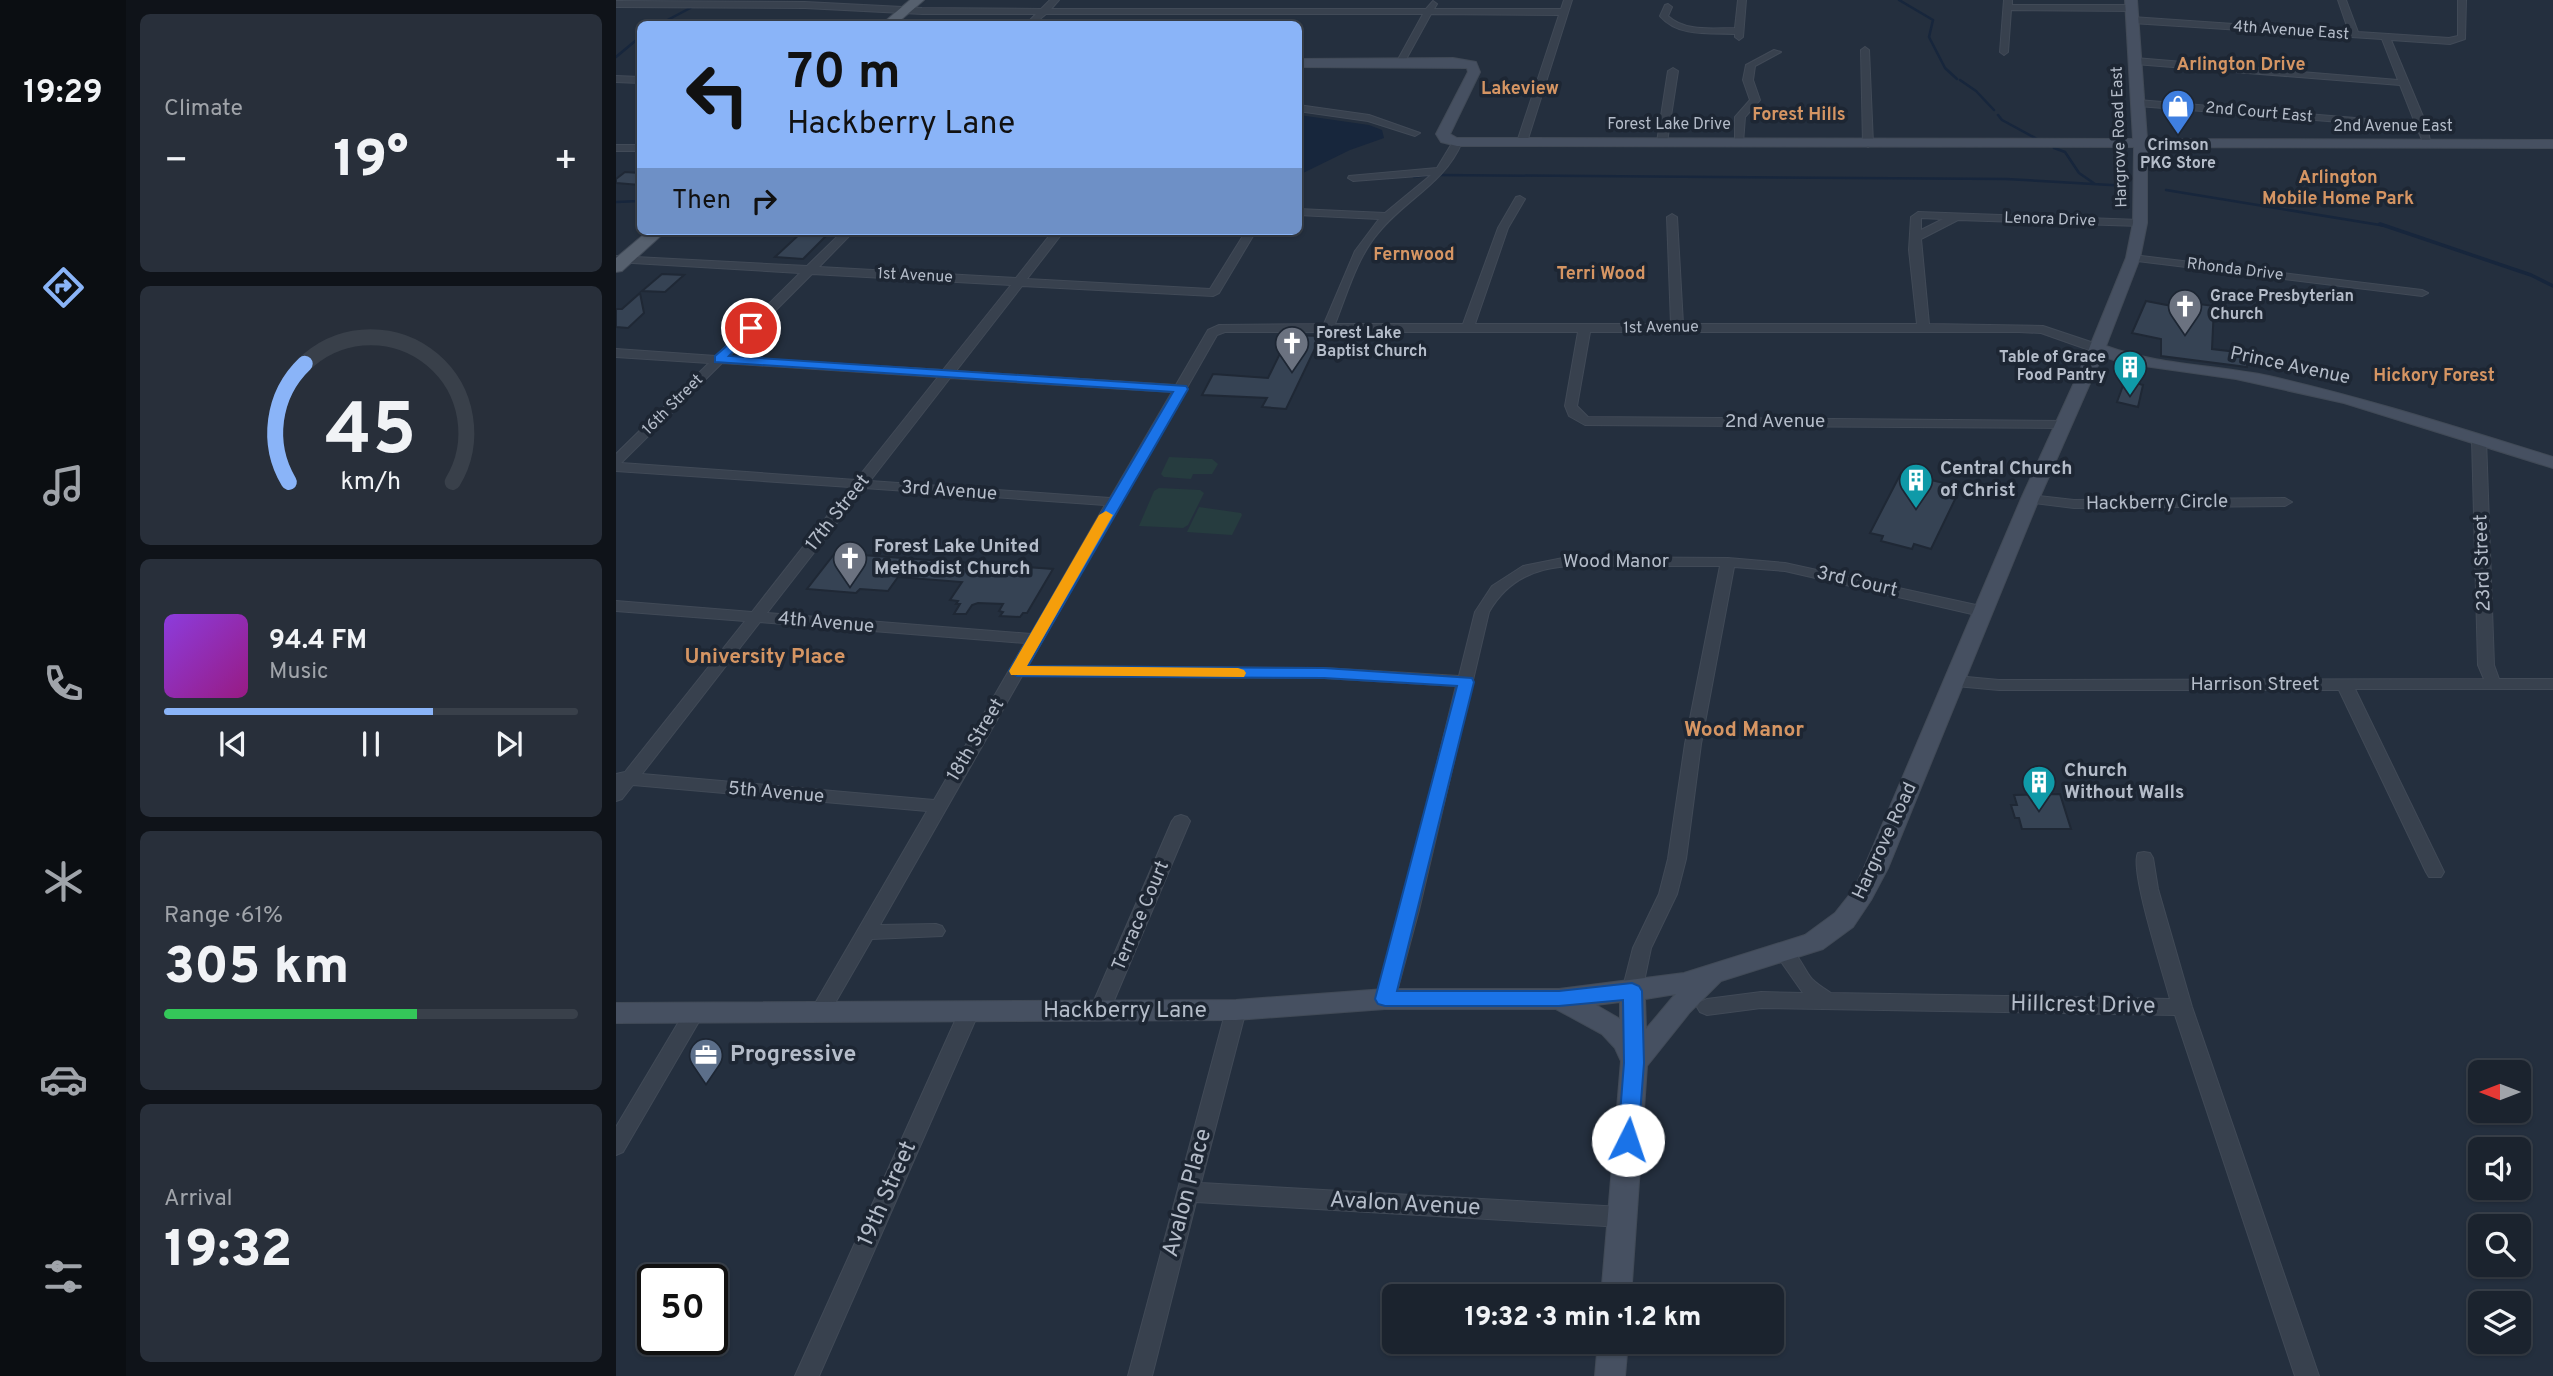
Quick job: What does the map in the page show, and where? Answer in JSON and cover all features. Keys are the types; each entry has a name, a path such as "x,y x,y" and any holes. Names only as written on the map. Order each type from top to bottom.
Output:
{"main road":[{"path":"892,21 906,9 935,0"},
{"path":"908,21 920,6"},
{"name":"Hargrove Road East","path":"2096,348 2133,258 2140,223 2142,170 2131,9"},
{"path":"1302,63 1464,63 1475,68 1443,134 1446,139 1457,142"},
{"name":"Forest Lake Drive","path":"1457,142 2234,145"},
{"name":"2nd Avenue East","path":"2234,145 2553,144"},
{"path":"618,258 637,231"},
{"path":"618,258 652,235"},
{"name":"Hargrove Road","path":"1632,991 1684,983 1814,942 1844,919 1863,894 2096,348"},
{"name":"Prince Avenue","path":"2096,348 2148,363 2236,374 2305,388 2553,463"},
{"path":"1634,1063 1649,1041 1681,1005 1718,973"},
{"path":"1617,1284 1634,1063 1632,991"},
{"name":"Hackberry Lane","path":"616,1013 1236,1010 1385,999 1559,999 1632,991"},
{"path":"1559,999 1615,1027 1629,1046 1634,1063"},
{"path":"1610,1376 1612,1354"}],"street":[{"path":"1033,21 1055,0"},
{"path":"1166,21 1183,0"},
{"path":"1295,21 1308,0"},
{"path":"1400,63 1434,0"},
{"path":"1522,142 1568,0"},
{"path":"1668,7 1664,16 1670,23 1739,34 1742,0"},
{"path":"2342,0 2355,36"},
{"name":"4th Avenue East","path":"2007,3 2131,9 2355,36 2450,41 2462,37 2462,0"},
{"path":"616,4 808,2 906,9"},
{"path":"2004,52 2007,3"},
{"path":"920,6 1044,11 1564,12"},
{"path":"2386,38 2428,144"},
{"path":"1865,50 1868,144"},
{"path":"1738,143 1740,117 1755,100 1748,80 1751,65 1777,52"},
{"path":"2135,61 2405,83"},
{"path":"1662,142 1673,71"},
{"path":"616,79 637,80"},
{"name":"2nd Court East","path":"2138,103 2423,126"},
{"path":"1302,109 1369,118 1415,133"},
{"path":"1328,328 1369,237 1387,216 1441,171 1452,159 1457,142"},
{"path":"1353,178 1441,171"},
{"path":"1468,328 1503,228 1520,199"},
{"path":"1302,212 1387,216"},
{"name":"Lenora Drive","path":"1959,215 1916,237 1918,215 1959,215 2140,223"},
{"path":"1672,217 1677,327"},
{"name":"16th Street","path":"616,461 845,235"},
{"name":"17th Street","path":"616,795 622,778 754,618 1056,235"},
{"name":"1st Avenue","path":"618,258 1213,293 1249,235"},
{"path":"1916,237 1914,250 1923,327"},
{"name":"Rhonda Drive","path":"2133,258 2422,293"},
{"name":"1st Avenue","path":"1223,328 2029,328 2058,334 2096,348"},
{"name":"18th Street","path":"820,1012 1212,333 1223,328"},
{"name":"2nd Avenue","path":"1584,329 1572,406 1574,413 1585,421 2064,424"},
{"path":"616,353 1181,389"},
{"name":"23rd Street","path":"2479,439 2486,665 2494,685"},
{"name":"3rd Avenue","path":"616,467 1115,502"},
{"name":"Hackberry Circle","path":"2031,499 2074,504 2284,502"},
{"name":"Wood Manor","path":"1385,999 1486,602 1501,584 1523,570 1568,561 1728,562"},
{"path":"1632,991 1642,948 1668,894 1677,859 1693,744 1728,562"},
{"name":"3rd Court","path":"1728,562 1812,571 1985,612"},
{"name":"4th Avenue","path":"616,606 1035,639"},
{"path":"1017,671 1324,673 1466,682"},
{"name":"Harrison Street","path":"1956,681 2000,685 2553,684"},
{"path":"2344,684 2435,872"},
{"name":"5th Avenue","path":"622,778 937,806"},
{"name":"Terrace Court","path":"1100,1010 1181,821"},
{"path":"2144,858 2149,889 2182,1007"},
{"path":"864,933 936,930"},
{"path":"1784,953 1806,985 1827,1001"},
{"name":"Hillcrest Drive","path":"1707,1007 1761,1000 2182,1007 2308,1376"},
{"name":"Avalon Place","path":"1140,1376 1236,1010"},
{"name":"19th Street","path":"807,1376 969,1012"},
{"path":"616,1146 694,1013"},
{"name":"Avalon Avenue","path":"1188,1192 1622,1217"}],"green space":[{"path":"1169,457 1212,459 1218,464 1212,474 1193,474 1191,479 1164,477 1161,474"},
{"path":"1159,488 1200,490 1204,493 1188,525 1183,528 1139,526 1154,491"},
{"path":"1199,507 1242,515 1232,535 1187,532"}],"water":[{"path":"1302,115 1369,125 1382,130 1384,138 1350,150 1302,174"}],"building":[{"path":"625,172 637,173 637,185 616,183 616,179"},
{"path":"799,235 827,235 803,259 775,257"},
{"path":"662,274 684,275 665,292 642,291"},
{"path":"640,293 644,313 628,328 616,327 616,309 622,309"},
{"name":"Grace Presbyterian Church","path":"2146,301 2177,307 2177,301 2214,306 2212,349 2246,353 2247,367 2161,356 2161,339 2132,333"},
{"name":"Forest Lake Baptist Church","path":"1289,335 1321,336 1286,409 1262,407 1267,398 1202,395 1213,374 1268,378"},
{"name":"Table of Grace Food Pantry","path":"2125,380 2143,385 2138,407 2117,402"},
{"name":"Central Church of Christ","path":"1901,473 1961,487 1931,549 1914,544 1912,549 1881,541 1883,536 1870,533"},
{"name":"Forest Lake United Methodist Church","path":"835,553 1053,569 1027,613 1020,617 1000,616 1003,612 999,611 1003,604 978,603 972,605 966,614 954,614 960,604 950,600 962,582 898,577 888,591 860,589 856,593 807,589"},
{"name":"Church Without Walls","path":"2060,794 2071,829 2022,829 2011,805 2017,805 2014,795"}],"waterway":[{"path":"1899,0 1933,20 1929,37 1945,68 1957,79"},
{"path":"666,21 694,6"},
{"path":"616,57 637,40"},
{"path":"1960,80 1976,91 1994,110"},
{"path":"1998,115 2002,120 2037,139"},
{"path":"2054,148 2065,152 2079,173 2095,184"},
{"path":"1414,177 1427,175"},
{"path":"1436,175 2006,179 2128,186"},
{"path":"2166,190 2386,226"},
{"path":"616,202 637,201"},
{"path":"2380,224 2386,226"},
{"path":"2386,226 2531,275 2553,286"}],"slow traffic":[{"path":"1106,515 1017,671 1238,673"}],"place":[{"name":"Crimson PKG Store","path":"2178,136"},
{"name":"Grace Presbyterian Church","path":"2185,336"},
{"name":"Forest Lake Baptist Church","path":"1292,373"},
{"name":"Table of Grace Food Pantry","path":"2130,397"},
{"name":"Central Church of Christ","path":"1916,510"},
{"name":"Forest Lake United Methodist Church","path":"850,588"},
{"name":"Church Without Walls","path":"2039,812"},
{"name":"Progressive","path":"706,1085"}],"district":[{"name":"Arlington Drive","path":"2241,65"},
{"name":"Lakeview","path":"1520,89"},
{"name":"Forest Hills","path":"1799,115"},
{"name":"Arlington Mobile Home Park","path":"2338,188"},
{"name":"Fernwood","path":"1414,255"},
{"name":"Terri Wood","path":"1601,274"},
{"name":"Hickory Forest","path":"2434,376"},
{"name":"University Place","path":"765,657"},
{"name":"Wood Manor","path":"1744,730"}],"route":[{"path":"751,328 719,359 1181,389 1017,671 1324,673 1466,682 1410,910 1385,999 1559,999 1632,991 1634,1063 1628,1140"}]}
